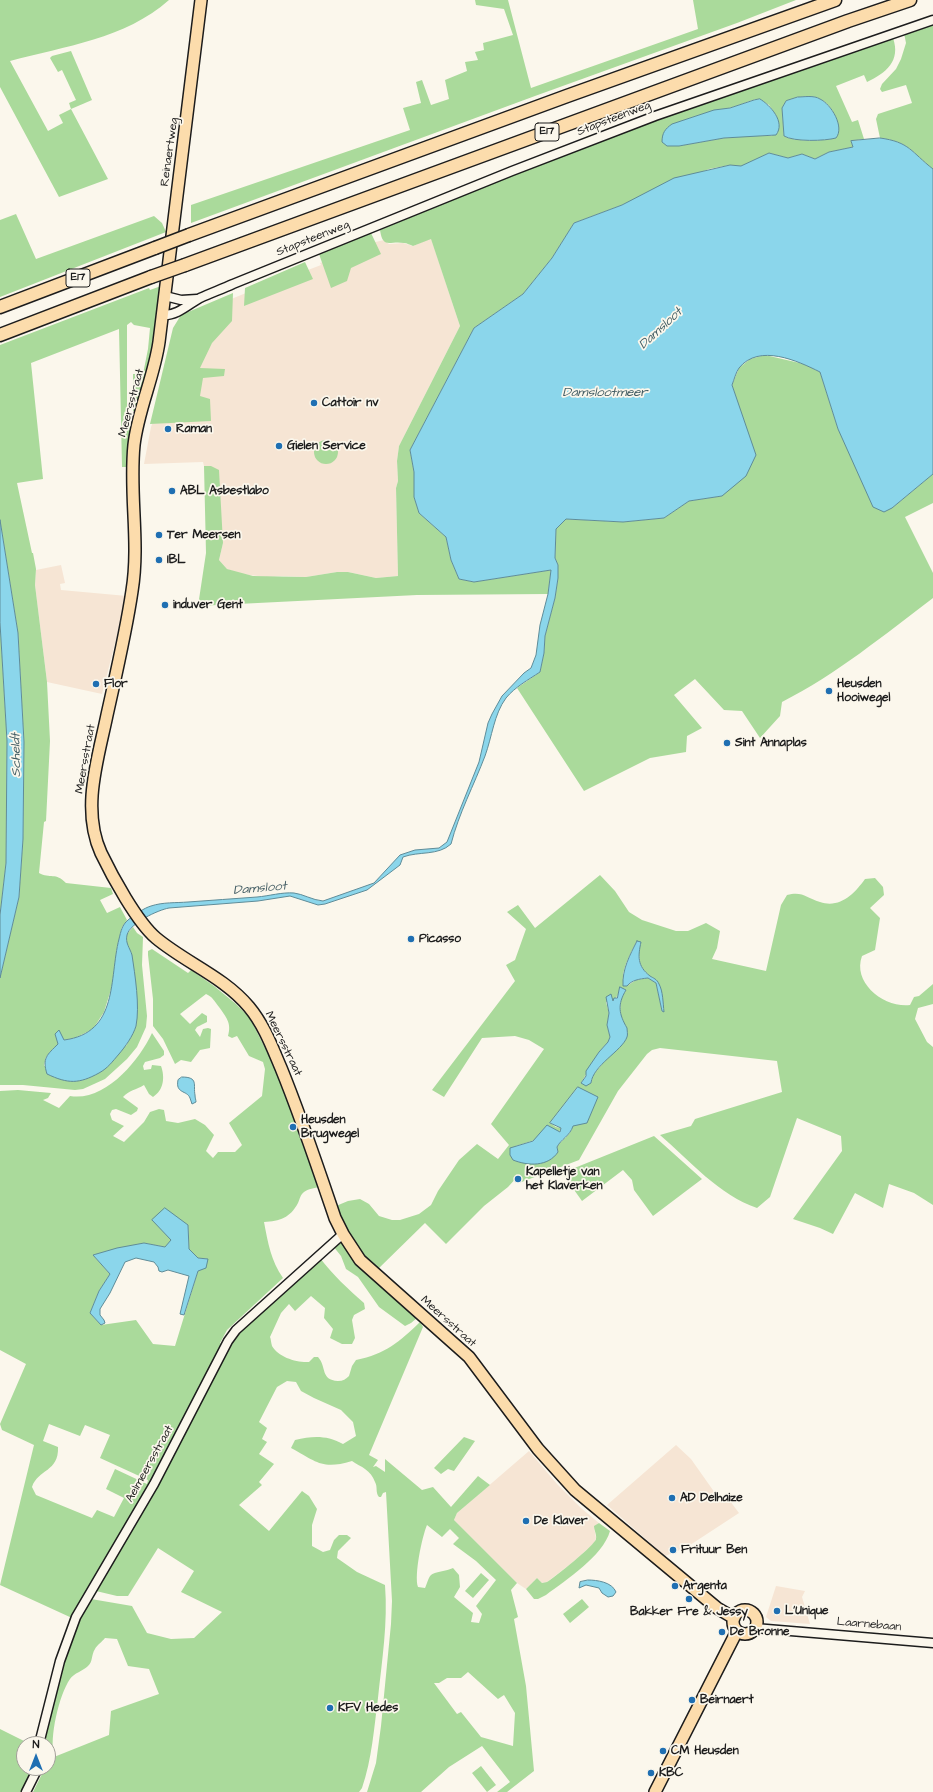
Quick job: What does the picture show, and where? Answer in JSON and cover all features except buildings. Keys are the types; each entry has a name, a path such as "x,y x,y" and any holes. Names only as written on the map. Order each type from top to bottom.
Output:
{"highway":[{"name":"E17","path":"0,307 552,101 834,0"},
{"name":"E17","path":"0,334 841,23 910,0"}],"main road":[{"name":"Reinaertweg","path":"164,306 202,0"},
{"name":"Meersstraat","path":"164,306 156,360 137,425 133,459 136,544 133,588 95,772 91,808 96,839 100,851 134,911 143,924 157,939 235,992 254,1014 273,1049 290,1089 335,1218 343,1234 360,1260 468,1357 538,1448 575,1490 717,1608 734,1618"},
{"path":"655,1792 737,1631 734,1625 734,1618 742,1611 749,1611 756,1620 755,1628"},
{"name":"Laarnebaan","path":"737,1631 746,1634 755,1628"}],"street":[{"name":"Stapsteenweg","path":"198,299 181,300 164,306 168,315 187,307 198,299 512,171 655,116 933,20"},
{"name":"Aelmeersstraat","path":"41,1736 60,1661 76,1618 154,1484 228,1341 236,1330 343,1234"},
{"name":"Laarnebaan","path":"755,1628 933,1643"},
{"path":"26,1792 34,1776"}],"shaded area":[{"path":"431,238 460,326 399,446 397,461 398,481 396,488 398,576 376,578 348,572 337,572 306,577 267,577 240,574 227,569 219,560 223,543 211,466 204,466 203,462 144,464 151,427 192,315 305,269 308,270 321,265 320,263 367,244 384,240 389,244 403,243 413,246"},
{"path":"61,565 65,583 60,584 61,590 127,596 102,694 47,682 35,585 36,570"},
{"path":"676,1445 691,1459 715,1493 727,1497 739,1513 687,1547 665,1556 607,1505"},
{"name":"De Klaver","path":"529,1451 557,1484 581,1508 599,1523 594,1527 596,1538 594,1543 573,1562 547,1582 542,1583 537,1578 526,1589 517,1583 454,1520 457,1513"},
{"path":"776,1586 805,1591 802,1597 810,1624 771,1621 766,1617"}],"green space":[{"path":"0,0 169,0 152,13 133,24 94,40 10,61 48,131 63,123 59,115 71,109 108,179 59,197 0,87"},
{"path":"475,0 508,0 531,88 698,29 693,0 796,0 191,223 191,205 410,130 403,108 421,103 416,82 422,80 431,105 449,99 445,80 467,71 465,62 478,60 475,52 484,50 483,43 513,35 504,9 476,5"},
{"path":"933,23 933,169 904,145 880,138 876,119 878,114 912,103 906,85 882,92 880,89 882,84 896,69 901,59 906,43 904,33"},
{"path":"893,38 895,53 893,60 886,70 867,82 864,75 836,86 852,122 858,120 864,139 851,141 853,147 829,152 815,159 802,154 788,158 769,153 741,167 730,165 709,169 574,223 552,258 523,294 474,328 410,450 414,472 414,497 419,513 446,537 451,560 459,579 474,582 551,570 548,594 417,595 198,606 206,553 204,466 211,466 219,470 223,543 219,560 227,569 253,576 306,577 337,572 348,572 376,578 398,576 396,488 398,481 397,461 399,446 460,326 431,239 413,246 399,242 388,243 383,240 380,230 514,175 660,118","holes":["798,97 818,98 829,106 837,122 838,133 836,138 809,140 794,139 784,136 782,108 786,101","759,99 769,105 777,117 772,136 748,135 679,146 683,121 706,113"]},
{"path":"71,51 92,100 71,109 69,103 76,100 62,70 58,72 50,58 52,56"},
{"path":"16,214 36,259 154,216 162,223 166,232 0,297 0,220"},
{"path":"371,233 381,254 351,268 347,281 331,288 319,254"},
{"path":"305,262 313,279 244,306 245,288"},
{"path":"161,286 148,372 134,411 133,374 143,374 150,328 134,325 131,322 127,325 127,419 131,431 128,467 122,467 119,329 31,363 43,479 17,483 36,569 35,585 47,682 50,741 46,821 44,822 39,873 46,876 59,878 66,883 111,888 113,894 100,900 107,913 120,907 127,920 122,927 117,948 114,980 104,1012 93,1029 75,1038 63,1040 58,1044 46,1057 44,1066 126,1046 136,1026 137,1004 131,954 126,942 127,934 133,927 137,933 143,937 142,965 147,1016 146,1027 137,1047 127,1059 105,1079 83,1089 75,1090 23,1085 0,1085 0,978 19,897 23,839 24,742 18,633 0,520 0,345 149,288 150,290"},
{"path":"233,293 232,321 212,343 200,368 225,369 224,376 203,378 200,396 210,399 211,421 150,424 173,328 181,315"},
{"path":"765,355 804,364 820,372 838,429 892,508 933,474 933,503 905,517 933,573 933,598 841,667 782,702 780,716 760,738 742,711 724,710 695,679 674,695 702,728 687,736 686,752 650,758 584,791 517,688 540,672 544,653 545,636 555,598 558,578 558,565 555,558 556,529 566,519 623,522 664,518 689,501 722,496 738,404 732,385 739,368 750,359"},
{"path":"326,440 335,443 338,452 335,461 326,464 317,461 314,452 317,443"},
{"path":"0,623 7,741 6,863 0,915"},
{"path":"600,875 615,891 629,912 642,920 676,931 688,931 706,923 720,931 717,948 712,959 766,971 781,905 787,895 801,894 827,904 834,903 852,894 865,879 875,878 883,887 884,895 870,908 880,918 875,950 862,956 860,966 866,984 872,992 881,998 900,1005 910,1005 914,997 919,996 933,984 933,1004 918,1008 915,1019 927,1042 933,1047 933,1205 914,1193 889,1184 883,1208 855,1193 833,1234 793,1219 842,1151 841,1136 797,1118 770,1197 757,1208 730,1195 660,1135 691,1126 695,1119 782,1092 777,1061 660,1048 652,1050 647,1054 618,1091 579,1160 519,1183 522,1177 518,1176 508,1187 484,1206 446,1244 425,1223 377,1270 355,1245 336,1206 348,1201 360,1199 369,1204 379,1216 392,1220 400,1220 419,1214 431,1205 438,1191 459,1160 477,1144 498,1159 509,1145 491,1124 544,1049 529,1040 515,1036 482,1038 444,1097 432,1090 515,981 506,965 515,960 526,929 507,912 518,905 535,928","holes":["637,941 640,963 644,971 656,980 664,1011 662,1011 656,983 648,978 636,980 627,986 623,979 626,964","620,988 626,990 621,998 620,1011 622,1021 610,1055 593,1075 591,1083 581,1083 599,1052 608,1042 610,1037 607,1025 609,1013 606,1002 616,998","578,1087 576,1110 571,1131 557,1147 558,1152 549,1160 516,1146 559,1132 561,1128 550,1123"]},
{"path":"152,949 188,973 191,970 214,986 248,1016 275,1068 319,1187 307,1190 303,1193 292,1212 284,1218 264,1222 273,1258 283,1278 227,1330 220,1343 228,1347 245,1323 320,1258 341,1282 364,1303 365,1309 354,1315 352,1320 355,1338 352,1344 342,1344 330,1338 333,1329 324,1318 325,1308 311,1296 295,1311 289,1304 281,1313 270,1337 272,1346 283,1356 304,1362 309,1362 314,1357 318,1357 321,1361 326,1376 332,1380 341,1381 349,1376 352,1366 356,1360 384,1351 405,1336 420,1322 423,1327 369,1455 378,1460 373,1467 376,1466 385,1472 385,1459 422,1490 433,1487 451,1507 478,1476 490,1485 457,1513 454,1520 517,1583 511,1590 518,1617 514,1619 526,1686 534,1771 507,1792 497,1792 510,1782 482,1746 449,1767 421,1792 367,1792 376,1763 391,1624 392,1601 386,1492 379,1497 376,1484 371,1474 352,1461 342,1464 326,1465 314,1461 291,1448 295,1440 319,1437 331,1439 343,1444 356,1436 353,1422 341,1410 301,1391 296,1382 287,1381 277,1387 259,1422 267,1428 262,1439 267,1442 259,1454 274,1464 259,1482 262,1485 239,1505 269,1531 302,1491 309,1496 317,1509 312,1525 312,1546 323,1552 330,1550 334,1540 339,1535 347,1535 351,1538 338,1551 337,1558 357,1572 385,1585 386,1599 383,1656 374,1732 362,1788 359,1792 33,1792 41,1776 56,1776 56,1756 109,1735 111,1711 159,1694 149,1669 128,1666 117,1639 105,1638 95,1649 90,1664 70,1679 62,1695 56,1717 53,1736 46,1736 72,1618 0,1585 34,1445 2,1430 0,1424 26,1364 0,1350 0,1091 18,1090 51,1093 48,1098 43,1100 59,1108 70,1096 83,1096 96,1093 108,1086 130,1067 139,1056 152,1033 164,1051 164,1055 160,1058 145,1062 143,1066 144,1070 151,1069 152,1065 161,1066 163,1083 157,1094 153,1097 149,1094 144,1085 130,1091 123,1097 138,1108 137,1111 131,1115 116,1109 112,1110 110,1114 112,1120 124,1126 113,1136 124,1142 144,1122 150,1112 159,1109 164,1110 166,1121 178,1123 195,1119 205,1125 214,1135 206,1151 213,1158 218,1152 235,1152 242,1145 229,1123 262,1096 265,1069 263,1062 249,1056 237,1036 232,1038 228,1036 229,1024 226,1017 213,999 206,994 180,1014 190,1024 202,1013 207,1016 207,1022 197,1027 195,1030 200,1037 203,1029 211,1029 210,1048 200,1050 191,1062 181,1060 175,1064 163,1039 153,1026 153,999 148,951","holes":["188,1225 189,1249 198,1258 207,1259 198,1271 175,1346 153,1344 136,1320 101,1325 90,1313 99,1291 110,1274 93,1255 144,1243 165,1247","49,1424 80,1436 85,1425 110,1435 100,1458 148,1480 147,1484 115,1469 106,1489 124,1498 114,1517 97,1510 92,1518 36,1495 32,1487 35,1481 52,1466 57,1455 58,1447 43,1441","427,1525 442,1537 450,1529 459,1538 453,1544 476,1561 496,1580 476,1606 482,1614 479,1623 471,1622 473,1613 454,1597 460,1587 459,1575 453,1568 431,1575 425,1588 418,1587 417,1574 419,1556","158,1548 194,1571 181,1592 222,1612 194,1638 171,1639 147,1633 132,1606 91,1599 96,1591 117,1596 128,1596","468,1672 498,1699 504,1695 515,1713 513,1746 481,1737 461,1712 457,1714 434,1683 439,1683 447,1678 461,1678"]},
{"path":"654,1136 702,1179 653,1216 634,1190 632,1180 623,1170 582,1201 562,1173"},
{"path":"340,1240 360,1265 417,1318 405,1326 379,1307 358,1277 346,1269 341,1256 333,1246"},
{"path":"464,1437 475,1441 454,1471 448,1469 441,1474 434,1468"},
{"path":"599,1523 610,1531 600,1549 583,1567 546,1595 538,1599 534,1599 526,1589 537,1578 542,1583 547,1582 582,1554 596,1539 594,1526"},
{"path":"481,1573 489,1580 473,1598 465,1591"},
{"path":"582,1599 589,1607 570,1623 563,1614"},
{"path":"0,1729 16,1737 16,1776 29,1776 22,1792 0,1792"},
{"path":"481,1766 496,1785 487,1792 472,1773"}],"water":[{"path":"798,97 818,98 828,106 836,116 838,122 839,128 836,138 810,140 795,139 784,136 782,108 786,101"},
{"path":"760,99 776,114 779,130 776,135 724,138 679,146 667,146 662,142 664,132 672,124 714,110 730,108"},
{"name":"Damslootmeer","path":"880,138 904,145 933,169 933,474 892,508 884,512 873,507 838,429 820,372 801,363 779,356 768,355 747,361 739,368 732,385 756,455 746,476 722,496 689,501 664,518 623,522 566,519 556,529 555,558 558,565 558,578 555,598 545,636 544,653 540,672 513,690 502,704 496,718 485,756 462,810 451,844 446,848 434,852 403,857 400,865 367,890 325,904 318,905 290,896 258,901 169,908 158,911 145,918 133,926 127,935 127,943 132,955 137,990 136,1026 129,1041 107,1067 92,1077 79,1081 67,1081 47,1074 45,1064 46,1057 58,1044 55,1034 59,1030 64,1040 82,1035 94,1027 103,1015 112,986 116,954 122,928 128,920 142,910 151,906 165,903 257,897 285,893 294,893 323,901 374,883 400,855 415,850 439,848 447,842 479,762 488,723 492,714 502,696 524,673 531,668 536,655 540,625 548,594 551,570 474,582 459,579 451,560 446,537 419,513 414,497 414,472 410,450 474,328 523,294 552,258 574,223 622,205 674,178 730,165 741,166 769,153 788,158 802,154 815,159 829,152 853,147 851,141"},
{"name":"Scheldt","path":"0,520 18,633 24,742 23,839 19,897 0,978 0,915 6,863 7,741 0,623"},
{"path":"637,941 641,942 639,956 641,965 650,976 657,981 660,987 663,997 664,1012 662,1011 656,983 648,978 636,980 627,986 623,986 625,968"},
{"path":"620,987 626,990 621,1000 620,1009 622,1018 627,1028 627,1037 620,1048 597,1070 591,1083 586,1086 581,1083 586,1076 586,1071 608,1042 610,1037 607,1025 609,1013 606,997 611,994 613,1001 614,998 617,998"},
{"path":"182,1077 191,1078 194,1082 196,1102 192,1104 188,1096 178,1088 178,1080"},
{"path":"578,1087 598,1097 587,1123 573,1126 570,1132 557,1147 558,1152 554,1157 543,1163 531,1164 513,1160 510,1155 510,1148 533,1141 547,1125 560,1132 561,1128 550,1123"},
{"path":"165,1208 188,1225 189,1249 198,1258 208,1259 206,1268 198,1271 184,1315 180,1314 189,1276 168,1270 162,1272 159,1271 154,1262 136,1258 125,1262 110,1293 100,1309 100,1315 105,1323 101,1325 90,1313 99,1291 110,1274 93,1255 117,1248 144,1243 165,1247 171,1240 152,1220"},
{"path":"588,1580 600,1581 608,1584 616,1592 613,1596 608,1597 602,1593 599,1588 586,1585 579,1588 580,1582"}],"place":[{"name":"Cattoir nv","path":"314,403"},
{"name":"Raman","path":"168,429"},
{"name":"Gielen Service","path":"279,446"},
{"name":"ABL Asbestlabo","path":"172,491"},
{"name":"Ter Meersen","path":"159,535"},
{"name":"IBL","path":"159,560"},
{"name":"induver Gent","path":"165,605"},
{"name":"Flor","path":"96,684"},
{"name":"Heusden Hooiwegel","path":"829,691"},
{"name":"Sint Annaplas","path":"727,743"},
{"name":"Picasso","path":"411,939"},
{"name":"Heusden Brugwegel","path":"293,1127"},
{"name":"Kapelletje van het Klaverken","path":"518,1179"},
{"name":"AD Delhaize","path":"672,1498"},
{"name":"De Klaver","path":"526,1521"},
{"name":"Frituur Ben","path":"673,1550"},
{"name":"Argenta","path":"675,1586"},
{"name":"Bakker Fre & Jessy","path":"689,1599"},
{"name":"L'Unique","path":"777,1611"},
{"name":"De Bronne","path":"722,1632"},
{"name":"Beirnaert","path":"692,1700"},
{"name":"KFV Hedes","path":"330,1708"},
{"name":"CM Heusden","path":"663,1751"},
{"name":"KBC","path":"651,1773"}],"water label":[{"name":"Damsloot","path":"661,329"},
{"name":"Damsloot","path":"260,889"}]}
